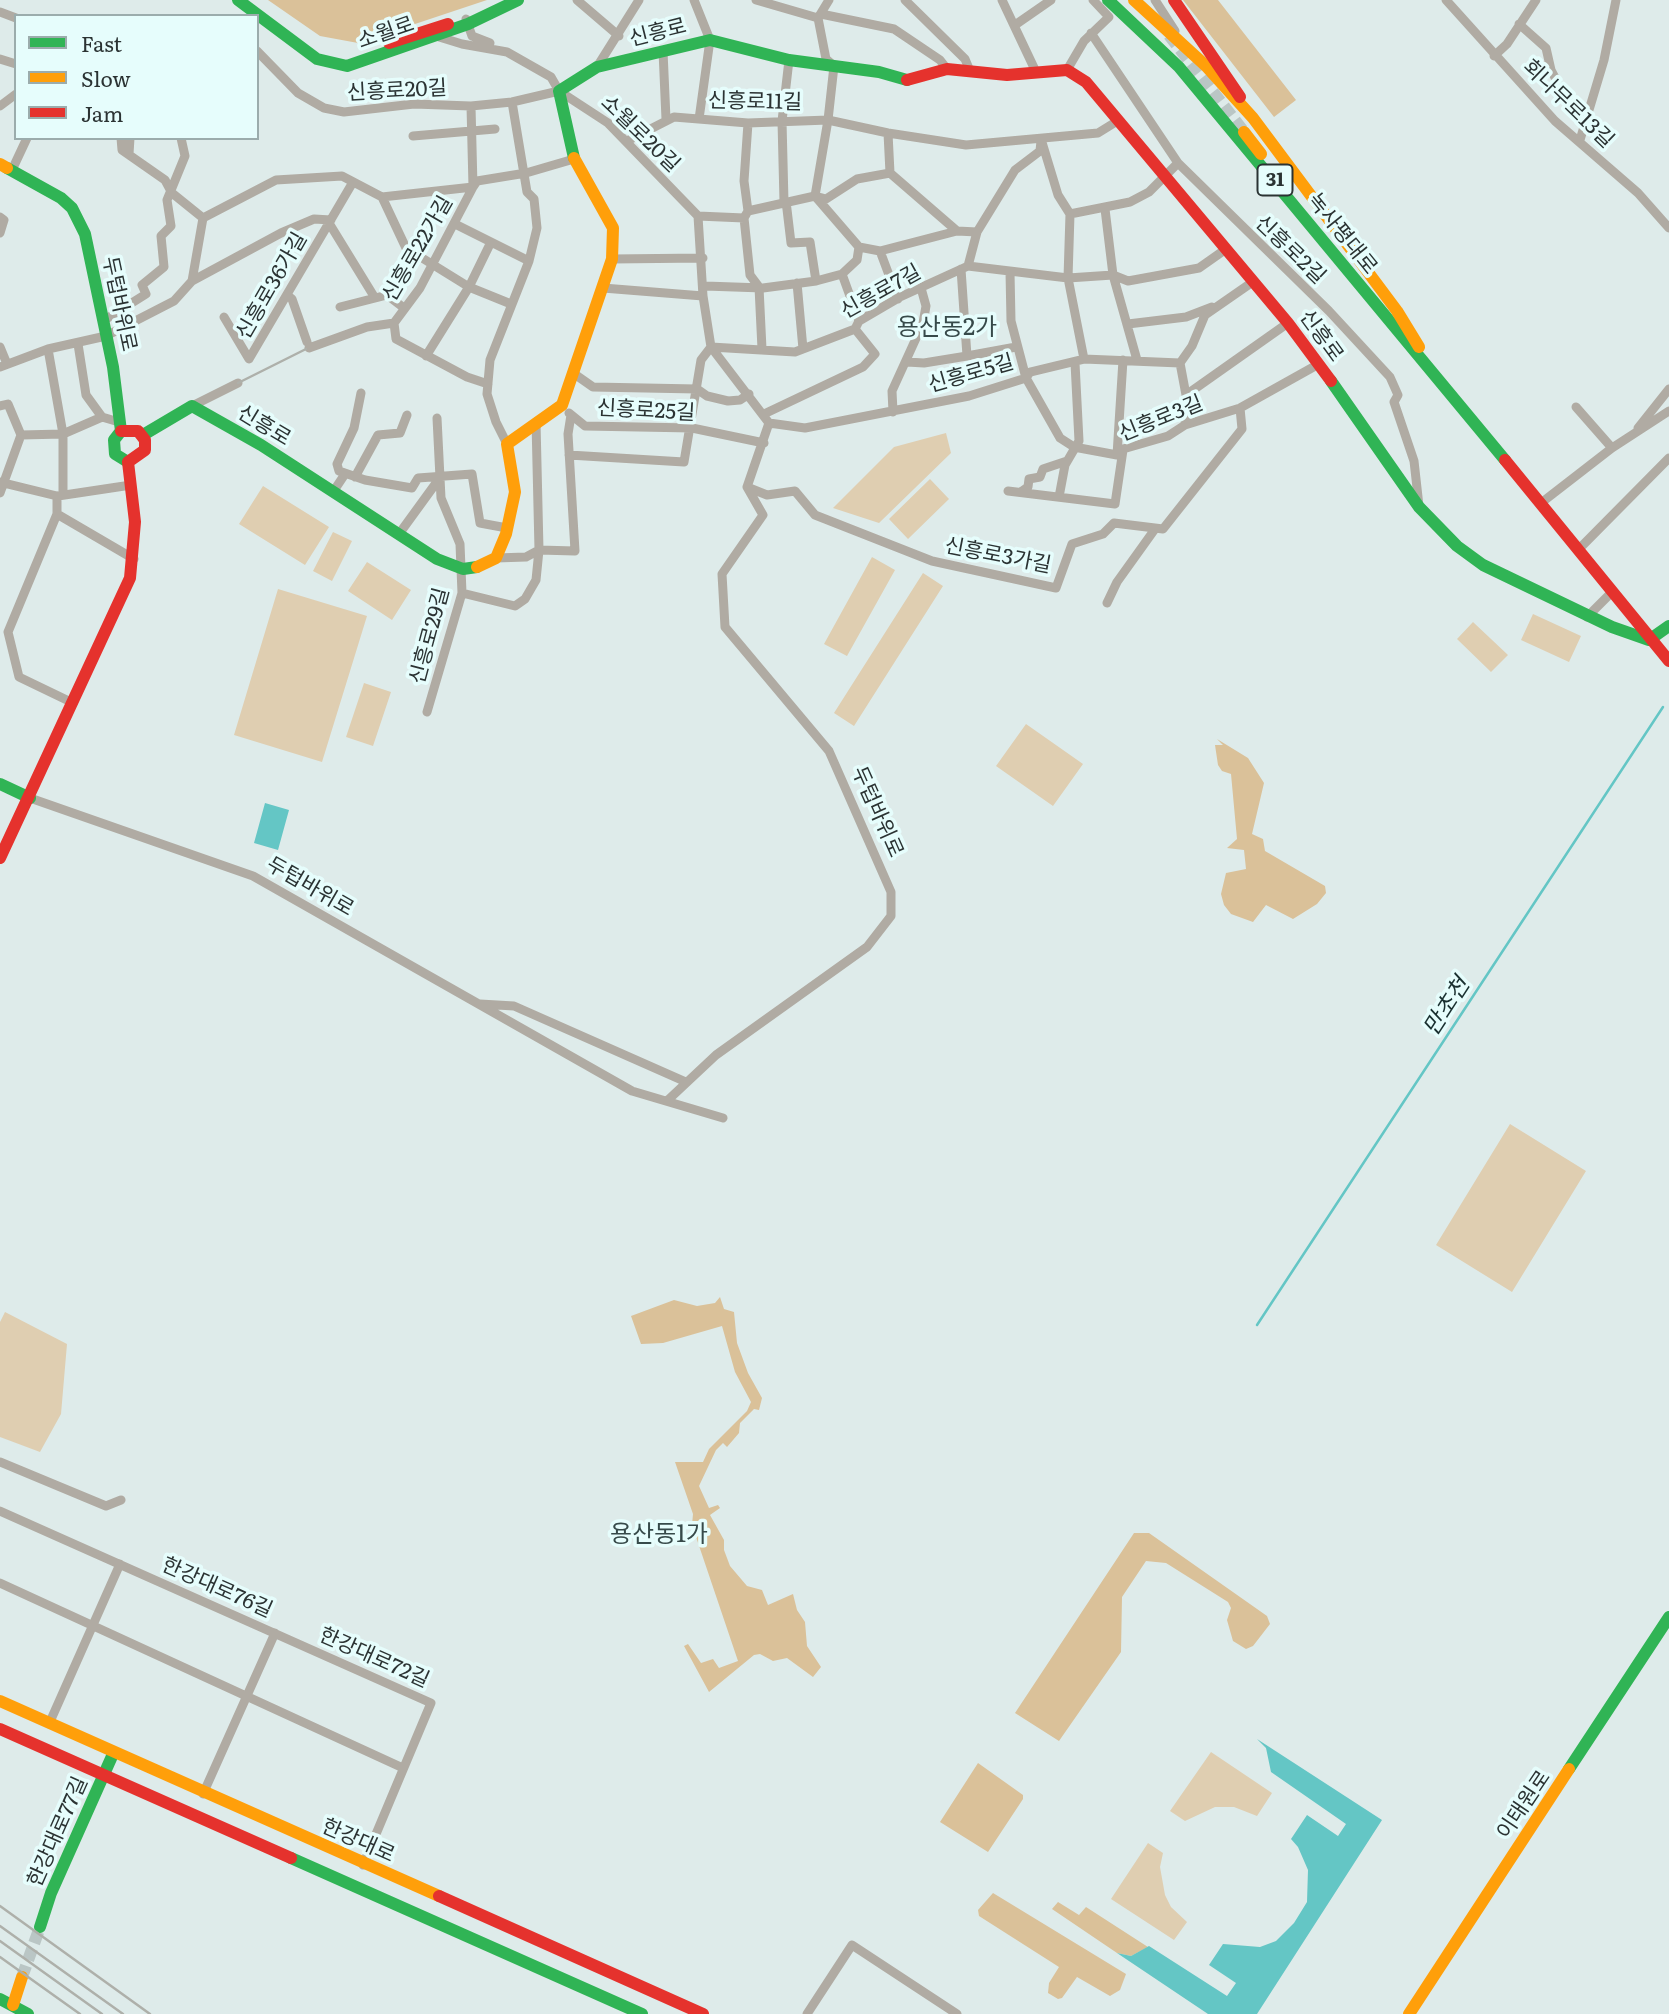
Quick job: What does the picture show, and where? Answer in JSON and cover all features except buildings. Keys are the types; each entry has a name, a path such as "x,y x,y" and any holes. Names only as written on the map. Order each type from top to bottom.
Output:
{"main road":[{"name":"소월로","path":"238,0 256,14"},
{"name":"소월로","path":"246,0 312,48 335,59 352,57 422,30 467,22 510,0"},
{"name":"소월로","path":"259,16 317,60 347,66 436,36 518,0"},
{"name":"녹사평대로","path":"1108,0 1178,67 1669,661"},
{"name":"녹사평대로","path":"1134,0 1193,54 1253,118 1397,311 1431,370"},
{"path":"1174,0 1253,118"},
{"name":"신흥로","path":"559,91 597,67 710,40 789,60 906,80 947,69 1007,75 1067,70 1086,82 1254,281 1357,416 1419,507 1457,546 1483,565 1587,617 1649,640"},
{"path":"463,569 479,567 496,558 507,528 515,492 507,443 562,405 612,259 613,228 574,159 559,91"},
{"path":"1244,132 1353,277"},
{"name":"두텁바위로","path":"0,858 6,832 30,798 130,578 134,559 135,522 128,462 115,454 113,444 120,426 106,336 85,234 72,208 47,187 5,165"},
{"name":"신흥로","path":"192,406 438,559 463,569"},
{"path":"143,435 192,406"},
{"path":"120,426 143,435 145,450 139,457 128,462"},
{"path":"1649,640 1669,626"},
{"path":"0,784 30,798"},
{"name":"이태원로","path":"1409,2014 1669,1617"},
{"name":"한강대로","path":"0,1701 113,1754 703,2014"},
{"name":"한강대로","path":"0,1729 642,2014"},
{"name":"한강대로77길","path":"40,1927 51,1893 113,1754"},
{"path":"13,2010 22,1977"},
{"path":"0,1993 13,2010"},
{"path":"0,1999 13,2010 29,2014"}],"street":[{"path":"577,0 619,36"},
{"path":"597,67 619,36 639,0"},
{"path":"694,0 710,40 699,119"},
{"path":"757,0 820,16 894,29 940,60 947,69"},
{"path":"815,196 834,66 826,60 820,16 830,0"},
{"path":"905,0 965,59 970,71"},
{"path":"1002,0 1036,72"},
{"path":"1015,26 1051,0"},
{"path":"1067,70 1073,55 1109,17 1093,0"},
{"path":"1155,0 1193,54"},
{"path":"1494,56 1507,44 1536,0"},
{"path":"1580,140 1604,60 1616,0"},
{"name":"회나무로13길","path":"1448,1 1494,56 1555,121 1637,192 1669,228"},
{"path":"467,22 476,40 495,44 507,52"},
{"path":"1519,24 1546,48 1556,80 1584,121"},
{"name":"신흥로2길","path":"1091,33 1178,163 1329,311 1390,377 1398,394 1394,402 1414,461 1419,507"},
{"name":"소월로20길","path":"436,36 507,52 551,77 559,91 584,105 627,141 698,216"},
{"path":"663,51 666,119"},
{"name":"신흥로20길","path":"259,53 298,93 324,108 344,112 414,104 471,106 512,102 559,91"},
{"path":"789,60 782,121 785,202 791,243 810,242 816,281"},
{"path":"507,443 495,422 487,394 490,360 528,261 537,228 534,199 527,192 526,173 512,102"},
{"path":"471,106 473,187"},
{"name":"신흥로11길","path":"627,141 666,119 748,123 828,120 966,145 1098,133 1119,120"},
{"path":"748,123 744,181 746,214 750,275 760,287 762,349"},
{"path":"413,136 495,129"},
{"path":"888,133 890,173 957,231"},
{"path":"1041,139 1058,195 1070,214 1068,278 1084,359"},
{"path":"967,356 964,267 978,232 1015,170 1040,151 1041,139"},
{"path":"5,165 25,140"},
{"path":"121,140 122,150 165,180 172,193 203,218"},
{"path":"129,154 130,140"},
{"path":"103,321 146,294 142,285 164,267 161,236 171,226 167,201 185,156 181,140"},
{"path":"473,187 477,181 526,173 574,159"},
{"path":"1070,214 1105,209 1139,197 1166,179 1178,163"},
{"path":"747,487 769,424 711,347 698,216 746,214 815,196 826,199 857,179 890,173"},
{"path":"203,218 276,180 342,176 382,197 473,187"},
{"name":"신흥로36가길","path":"224,317 249,359 353,182"},
{"name":"신흥로22가길","path":"287,295 292,299 308,345 367,327 394,323 420,288 473,187"},
{"path":"815,196 859,247 880,251 957,231 978,232"},
{"path":"382,197 405,248 469,287 511,304"},
{"path":"1105,209 1113,275 1137,360"},
{"path":"0,217 4,220 0,233"},
{"path":"192,281 203,218"},
{"path":"0,347 4,365 48,349 106,336 174,301 192,281 281,233 314,219 330,222"},
{"name":"신흥로36가길","path":"330,222 375,298"},
{"path":"455,224 528,261"},
{"path":"426,356 469,287 491,242"},
{"path":"603,288 704,291 816,281 842,274 857,260 859,247"},
{"path":"964,267 1068,278 1113,275 1128,281 1199,268 1226,249"},
{"path":"880,251 898,299"},
{"path":"612,259 703,258"},
{"name":"신흥로7길","path":"711,347 724,350 795,352 857,325 898,299 964,267"},
{"path":"1010,272 1011,321 1026,378 1060,438 1074,447"},
{"path":"764,414 863,367 875,354 857,325 842,274"},
{"path":"1128,324 1186,317 1213,307 1254,281"},
{"path":"797,283 803,349"},
{"path":"893,412 892,391 907,362 926,306 921,288"},
{"path":"340,307 387,295 404,308"},
{"path":"1185,425 1186,396 1180,363 1192,346 1205,315 1213,307"},
{"path":"394,323 396,339 467,377 488,384"},
{"path":"1186,396 1288,323"},
{"path":"78,344 86,395 102,416 120,426"},
{"path":"569,455 684,462 692,428 701,360 711,347"},
{"path":"907,362 924,363 1016,347"},
{"path":"48,349 63,434 60,496 57,514 4,633 19,677 73,703"},
{"name":"신흥로5길","path":"769,424 805,428 893,412 969,396 1026,378 1031,372 1084,359 1180,363"},
{"path":"1123,359 1120,452 1112,517 1114,523 1163,529 1242,429 1240,408"},
{"path":"1059,497 1067,461 1079,441 1075,363"},
{"name":"신흥로3길","path":"1074,447 1120,452 1168,436 1185,425 1240,408 1317,365"},
{"path":"573,373 593,387 697,389 707,396 728,401 740,400 748,394"},
{"path":"192,406 238,383"},
{"path":"1639,430 1638,426 1669,389"},
{"path":"361,393 354,428 337,464 339,471 355,477 412,488 418,478 472,474 480,523 507,528"},
{"path":"0,407 8,404 22,435 2,487 60,496 131,485"},
{"name":"신흥로25길","path":"562,405 585,426 692,428 764,443"},
{"path":"1576,407 1612,448"},
{"path":"1541,503 1612,448 1669,411"},
{"path":"355,477 378,435 400,433 407,415"},
{"name":"신흥로25길","path":"539,550 575,551 569,455 571,415"},
{"path":"22,435 63,434 102,416"},
{"name":"신흥로29길","path":"427,712 462,593 463,569 460,544 441,498 437,418"},
{"path":"462,593 515,606 525,599 536,580 539,550 536,422"},
{"path":"1579,549 1669,458"},
{"path":"1021,492 1028,487 1029,479 1040,477 1043,469 1067,461"},
{"path":"333,492 345,474"},
{"path":"399,534 441,477"},
{"name":"신흥로3가길","path":"747,487 767,495 795,491 815,515 932,561 1056,588 1072,544 1102,534 1114,523"},
{"name":"두텁바위로","path":"668,1100 716,1055 867,947 891,916 891,892 828,751 725,627 723,574 763,515 747,487"},
{"path":"1008,491 1115,504"},
{"path":"57,514 134,559"},
{"path":"1107,603 1116,582 1155,529"},
{"path":"496,558 526,557 539,550"},
{"path":"1587,617 1611,593"},
{"name":"두텁바위로","path":"30,798 253,876 632,1091 723,1118"},
{"path":"475,1003 514,1006 686,1082"},
{"path":"0,1462 106,1506 121,1500"},
{"name":"한강대로76길","path":"0,1511 275,1633 204,1794"},
{"path":"49,1724 120,1564"},
{"path":"0,1583 403,1768"},
{"name":"한강대로72길","path":"275,1633 431,1703 363,1865"},
{"path":"807,2014 852,1945 957,2014"}],"shaded area":[{"path":"268,0 487,0 358,43 320,36"},
{"path":"1183,0 1218,0 1296,100 1274,117"},
{"path":"946,433 951,453 879,523 833,508 894,447"},
{"path":"930,479 949,499 908,539 889,519"},
{"path":"263,486 329,527 305,565 239,524"},
{"path":"333,532 352,541 332,581 313,571"},
{"path":"872,557 895,570 847,656 824,644"},
{"path":"367,562 411,590 392,620 348,591"},
{"path":"923,573 943,586 854,726 834,713"},
{"path":"278,589 367,616 322,762 234,735"},
{"path":"1533,614 1581,636 1569,662 1521,640"},
{"path":"1473,622 1508,655 1491,672 1457,639"},
{"path":"364,683 391,692 373,746 346,737"},
{"path":"1026,724 1083,764 1053,806 996,766"},
{"path":"1217,739 1248,758 1264,783 1252,834 1263,839 1265,851 1325,886 1326,893 1317,904 1293,919 1266,905 1253,922 1231,914 1224,905 1221,894 1226,873 1246,869 1244,850 1227,848 1237,839 1231,774 1222,771 1218,765 1215,745 1223,745"},
{"path":"1510,1124 1586,1171 1512,1292 1436,1245"},
{"path":"720,1297 724,1309 734,1312 737,1343 748,1373 762,1398 759,1410 754,1409 740,1423 739,1433 727,1447 723,1443 716,1450 699,1486 709,1508 718,1505 720,1508 710,1515 724,1540 724,1550 730,1566 747,1586 762,1590 768,1605 793,1594 797,1610 805,1622 807,1646 821,1667 813,1677 787,1658 773,1661 760,1654 754,1655 709,1692 684,1646 688,1644 701,1663 713,1659 719,1668 738,1661 692,1525 693,1514 675,1462 703,1462 709,1449 747,1411 751,1402 735,1372 722,1326 663,1343 641,1344 631,1316 674,1300 697,1306 715,1303"},
{"path":"5,1312 67,1344 61,1414 40,1452 0,1437 0,1322"},
{"path":"1134,1533 1149,1533 1267,1616 1270,1624 1253,1646 1246,1649 1233,1641 1227,1620 1231,1608 1228,1602 1166,1563 1146,1561 1122,1597 1121,1652 1059,1741 1015,1713"},
{"path":"1211,1752 1272,1793 1257,1816 1234,1807 1215,1807 1185,1821 1170,1811"},
{"path":"978,1763 1023,1795 988,1852 940,1822"},
{"path":"1148,1843 1163,1853 1160,1867 1165,1895 1171,1907 1187,1922 1174,1940 1111,1899"},
{"path":"993,1893 1126,1974 1120,1990 1110,1996 1077,1977 1062,1998 1058,1999 1048,1993 1049,1983 1059,1967 979,1916 978,1910"},
{"path":"1058,1902 1079,1915 1086,1907 1148,1947 1131,1956 1117,1953 1052,1909"}],"water":[{"path":"265,803 289,810 278,850 254,843"},
{"path":"1257,1739 1382,1820 1257,2014 1208,2014 1117,1953 1131,1956 1149,1946 1227,1996 1236,1983 1209,1965 1223,1944 1260,1947 1276,1941 1294,1923 1307,1902 1308,1870 1298,1847 1291,1839 1307,1815 1338,1836 1346,1824 1271,1772 1266,1748"}],"waterway":[{"name":"만초천","path":"1257,1325 1663,707"}],"tunnel":[{"path":"1169,35 1244,132"},
{"path":"22,1977 40,1927"}],"railway":[{"path":"238,383 306,349"},
{"path":"0,1906 150,2014"},
{"path":"0,1926 123,2014"},
{"path":"0,1941 102,2014"},
{"path":"0,1957 80,2014"}],"traffic: fast":[{"path":"238,0 257,14"},
{"path":"259,16 317,59 347,66 468,24 518,0"},
{"path":"1108,0 1179,67 1505,460"},
{"path":"574,158 559,91 597,67 710,40 789,60 879,72 907,80"},
{"path":"7,168 61,198 72,208 85,234 113,367 121,431 114,440 115,454 128,462"},
{"path":"1331,381 1419,507 1457,546 1483,565 1612,627 1649,640 1669,626"},
{"path":"143,435 192,406 261,445 437,559 463,569 477,567"},
{"path":"0,784 30,798"},
{"path":"1569,1769 1669,1617"},
{"path":"40,1927 51,1893 113,1754"},
{"path":"291,1858 642,2014"},
{"path":"0,1999 28,2014"}],"traffic: slow":[{"path":"1134,0 1206,66 1253,118 1397,311 1419,347"},
{"path":"1244,132 1261,154"},
{"path":"477,567 496,558 506,534 515,492 507,444 562,405 612,259 613,228 574,158"},
{"path":"0,164 7,168"},
{"path":"0,1701 439,1896"},
{"path":"1409,2014 1569,1769"},
{"path":"13,2005 22,1977"}],"traffic: jam":[{"path":"1174,0 1240,97"},
{"path":"389,43 448,24"},
{"path":"907,80 947,69 1007,75 1067,70 1086,82 1288,323 1331,381"},
{"path":"121,431 138,431 145,440 145,450 128,462"},
{"path":"1505,460 1669,661"},
{"path":"0,858 130,578 135,522 128,462"},
{"path":"0,1729 291,1858"},
{"path":"439,1896 703,2014"}],"district":[{"name":"용산동2가","path":"947,328"},
{"name":"용산동1가","path":"659,1535"}]}
